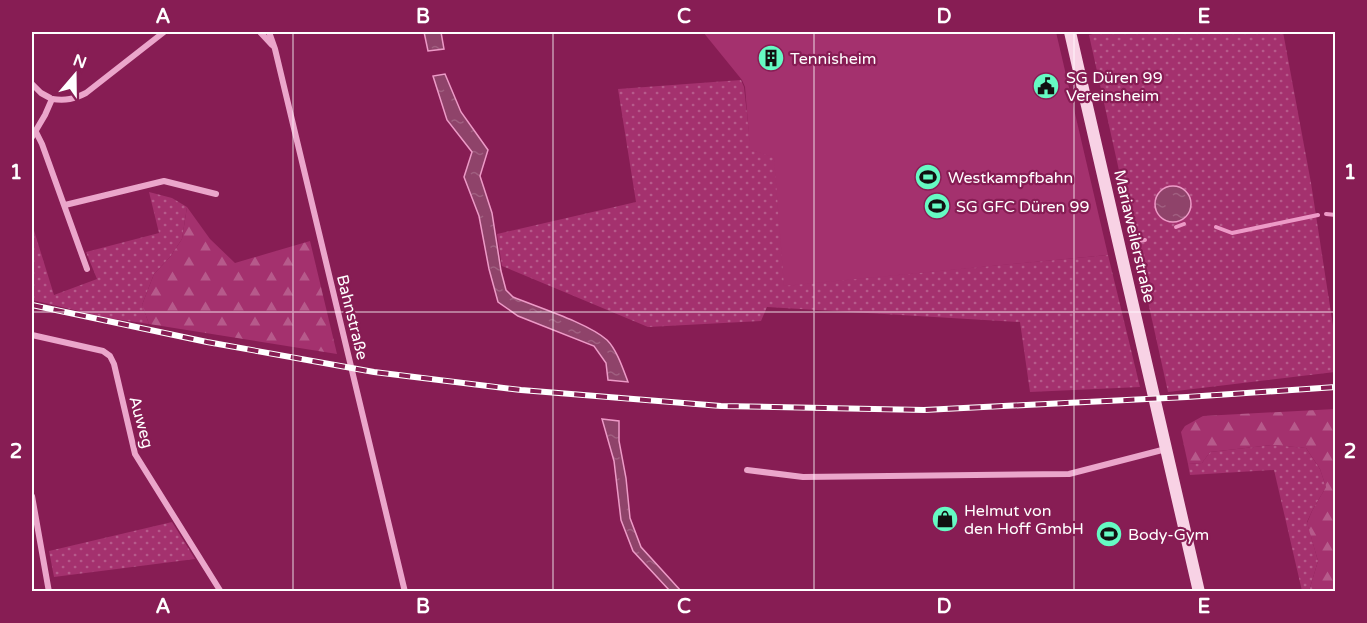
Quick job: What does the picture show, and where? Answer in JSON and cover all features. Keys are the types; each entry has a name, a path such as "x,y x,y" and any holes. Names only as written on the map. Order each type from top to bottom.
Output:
{"main road":[{"name":"Mariaweilerstraße","path":"1070,32 1199,591"}],"street":[{"path":"32,84 51,99 64,101 75,99 86,93 164,32"},
{"name":"Bahnstraße","path":"260,32 275,49"},
{"name":"Bahnstraße","path":"269,32 275,49 405,591"},
{"path":"51,99 34,135 65,205 87,269"},
{"path":"65,205 164,181 216,194"},
{"name":"Auweg","path":"32,335 103,351 110,356 114,364 135,454 220,591"},
{"path":"747,470 803,477 1069,474 1167,449"},
{"path":"32,496 49,591"}],"green space":[{"name":"SG GFC Düren 99","path":"703,32 1056,32 1108,255 784,286 774,157 750,150 745,87 742,80"},
{"path":"1100,32 1283,32 1311,183 1335,339 1335,372 1168,392 1089,35"},
{"path":"741,80 744,87 751,150 775,156 785,285 1108,255 1140,387 1030,392 1020,322 767,307 761,321 648,327 502,266 497,234 636,202 618,89"},
{"path":"149,192 172,198 187,207 182,239 170,257 154,274 142,305 149,324 108,318 32,300 32,224 54,295 97,279 86,252 159,233"},
{"path":"187,207 210,239 235,263 310,241 337,354 149,324 142,305 154,274 170,257 182,239"},
{"path":"1335,409 1335,591 1309,591 1318,561 1307,523 1326,487 1320,469 1306,448 1273,445 1210,452 1202,463 1188,464 1181,432 1185,426 1203,416"},
{"path":"1273,445 1306,448 1320,469 1326,487 1307,522 1318,561 1309,591 1302,591 1274,470 1190,475 1188,464 1202,463 1210,452"},
{"path":"172,522 195,559 54,577 49,551"}],"water":[{"path":"424,32 441,32 444,49 428,51"},
{"path":"445,74 461,112 488,150 480,176 492,213 506,290 513,297 575,322 607,340 617,354 628,382 608,380 606,363 594,346 518,316 498,302 479,216 464,177 472,152 447,120 433,76"},
{"path":"1173,186 1186,191 1191,204 1186,217 1173,222 1160,217 1155,204 1160,191"},
{"path":"602,419 619,421 619,441 630,518 641,547 681,591 670,591 633,551 621,520 614,461"}],"waterway":[{"path":"1326,214 1336,215"},
{"path":"1216,227 1232,233 1318,215"},
{"path":"1176,227 1184,224"},
{"path":"1136,241 1145,240"}],"railway":[{"path":"32,305 207,342 374,372 521,390 721,406 924,410 1336,387"}],"place":[{"name":"Tennisheim","path":"771,58"},
{"name":"SG Düren 99 Vereinsheim","path":"1046,86"},
{"name":"Westkampfbahn","path":"928,177"},
{"name":"SG GFC Düren 99","path":"937,206"},
{"name":"Helmut von den Hoff GmbH","path":"945,519"},
{"name":"Body-Gym","path":"1109,534"}]}
